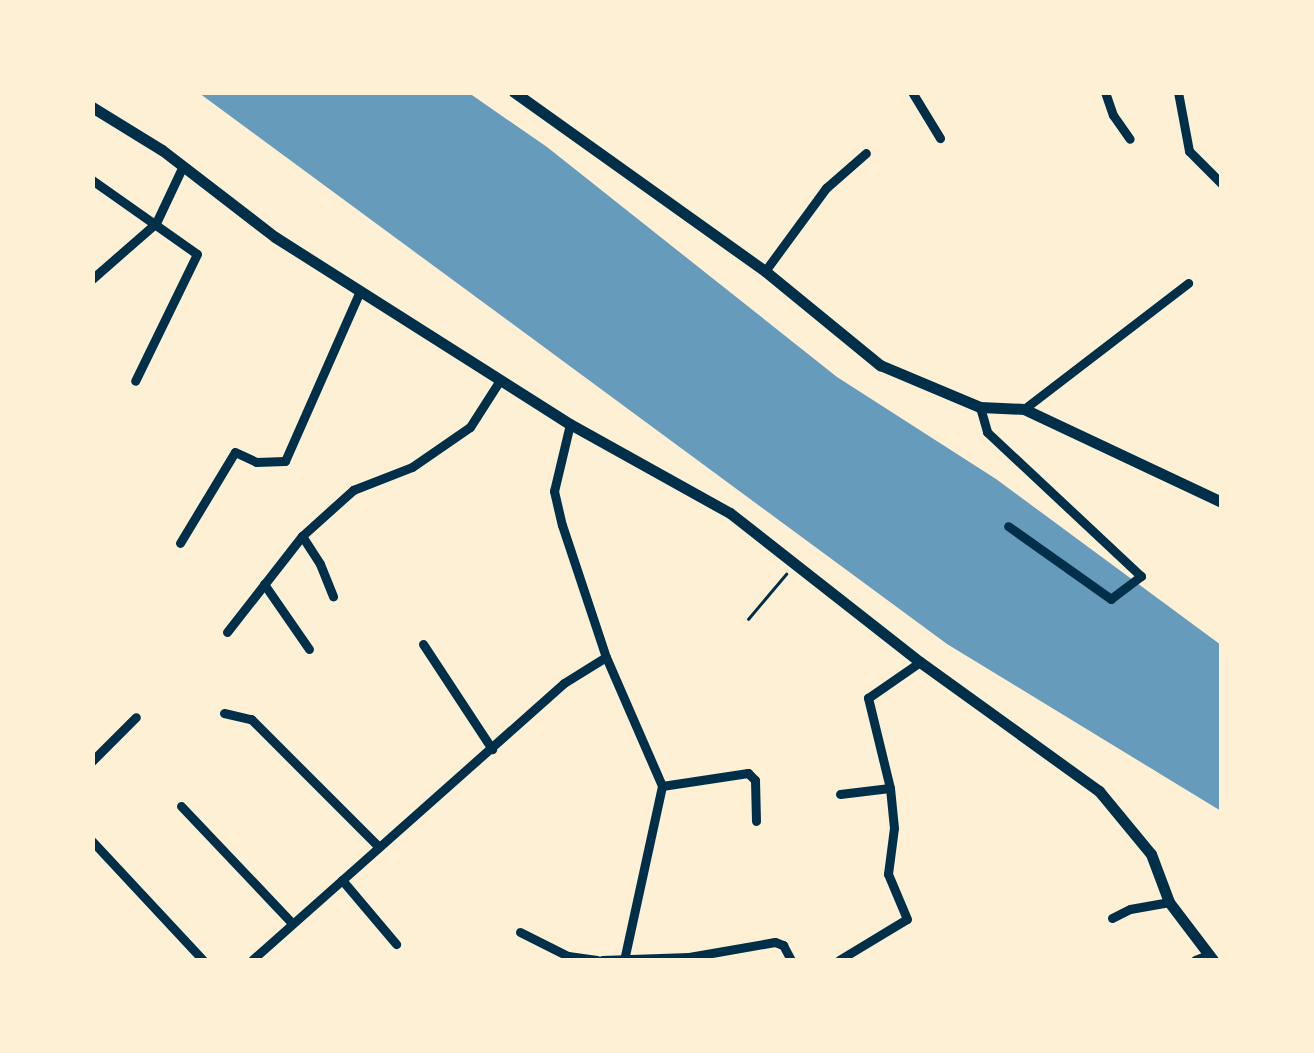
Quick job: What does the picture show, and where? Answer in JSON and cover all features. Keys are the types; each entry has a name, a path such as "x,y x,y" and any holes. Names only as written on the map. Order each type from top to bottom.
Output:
{"street":[{"path":"912,92 940,138"},
{"path":"1105,92 1130,139"},
{"path":"1178,92 1189,151 1222,184"},
{"path":"516,93 764,270 880,365 980,407 1024,409 1222,502"},
{"path":"92,107 183,166 274,238 570,424 730,513 920,662 1100,790 1151,854 1170,902 1211,958 1195,960"},
{"path":"764,270 826,188 866,152"},
{"path":"92,279 156,223 183,166"},
{"path":"92,180 197,254 135,381"},
{"path":"1024,409 1188,283"},
{"path":"180,543 235,452 256,462 285,461 360,291"},
{"path":"227,632 302,536 353,490 412,466 470,427 500,380"},
{"path":"980,407 987,432 1141,576 1111,599 1008,526"},
{"path":"570,424 554,490 606,657 662,786 624,960"},
{"path":"302,536 320,564 333,596"},
{"path":"264,584 309,649"},
{"path":"423,644 492,749"},
{"path":"252,960 564,682 606,657"},
{"path":"839,960 908,920 888,874 894,828 890,788 868,698 920,662"},
{"path":"224,714 252,719 380,847"},
{"path":"92,760 136,718"},
{"path":"662,786 748,773 754,780 756,821"},
{"path":"840,794 890,788"},
{"path":"182,806 292,924"},
{"path":"92,841 202,960"},
{"path":"342,880 396,944"},
{"path":"1112,918 1130,909 1170,902"},
{"path":"520,932 568,956 599,960 688,957 781,942 791,960"}],"path":[{"path":"748,618 795,564"}],"water":[{"path":"199,93 469,93 547,147 837,377 996,479 1221,645 1221,811 947,644"}]}
